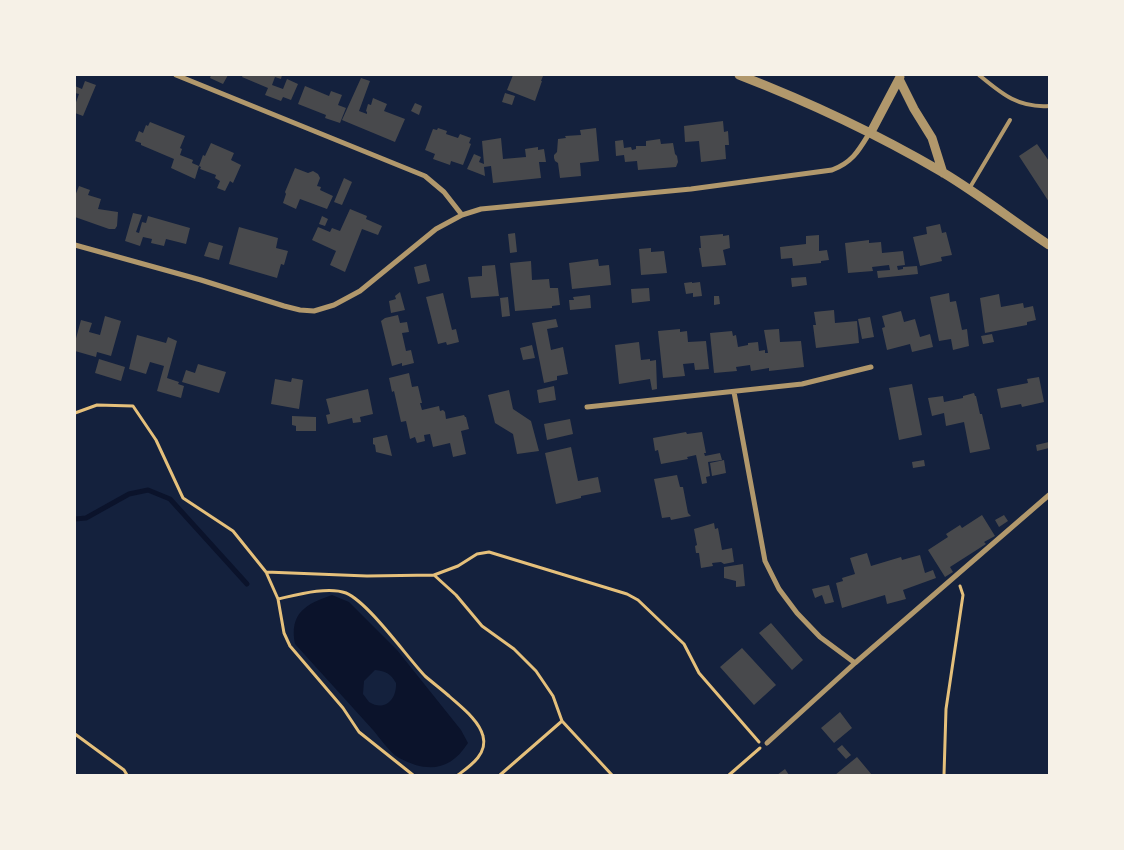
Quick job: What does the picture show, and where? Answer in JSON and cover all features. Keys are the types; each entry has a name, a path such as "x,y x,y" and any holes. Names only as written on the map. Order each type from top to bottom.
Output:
{"street":[{"path":"176,75 425,176 444,192 462,215"},
{"path":"740,75 778,90 870,132 943,173 1049,244"},
{"path":"75,245 201,280 284,306 314,311 334,305 360,291 436,229 462,215 481,209 699,188 832,170 844,165 854,156 870,132 900,77"},
{"path":"900,77 914,109 932,138 943,173"},
{"path":"587,407 802,384 871,367"},
{"path":"734,392 765,561 779,589 797,613 820,637 855,663"},
{"path":"767,743 855,663 1049,495"}],"lane":[{"path":"979,75 1012,100 1025,104 1049,106"},
{"path":"968,190 1010,120"}],"path":[{"path":"75,414 97,405 133,406 156,440 183,498 233,531 266,572 278,599 284,633 290,646 343,708 359,732 412,775"},
{"path":"266,572 367,576 434,574 458,566 477,554 489,552 627,594 638,600 684,644 699,673 763,746 729,775"},
{"path":"434,574 456,595 482,626 514,649 536,671 553,696 562,721 612,775"},
{"path":"944,775 946,709 963,595 957,576"},
{"path":"278,599 321,590 346,593 365,608 426,677 477,724 483,735 484,745 481,754 458,775"},
{"path":"500,775 562,721"},
{"path":"75,734 124,770 127,775"}],"water":[{"path":"332,595 349,602 397,650 461,730 468,743 454,759 438,767 429,767 419,766 399,758 388,749 295,644 294,633 297,617 307,606","holes":["375,670 385,672 396,683 392,699 385,705 375,705 369,702 363,694 364,681"]}],"building":[{"path":"211,75 228,75 223,84 210,78"},
{"path":"243,75 282,75 281,79 275,77 272,85 283,89 287,79 298,84 291,100 283,97 281,101 265,95 268,88 242,77"},
{"path":"513,75 543,76 535,101 507,90"},
{"path":"361,78 370,81 359,111 367,114 368,104 371,105 373,98 387,104 384,111 405,119 395,142 342,120"},
{"path":"85,81 96,85 83,116 75,113 75,105 79,94 75,93 75,86 82,89"},
{"path":"305,86 329,96 331,91 342,95 338,105 346,108 340,123 325,118 326,115 298,104"},
{"path":"505,93 515,96 512,105 502,102"},
{"path":"415,103 422,106 419,115 411,111"},
{"path":"723,121 724,132 728,131 729,145 725,145 726,159 701,162 699,141 685,142 684,126"},
{"path":"150,122 185,136 180,148 182,149 180,155 193,160 192,163 199,166 195,179 171,168 174,159 135,141 139,131 143,133 146,125 148,126"},
{"path":"438,128 447,131 446,134 458,138 460,134 471,138 469,143 471,144 463,165 451,161 450,165 433,159 435,154 425,150 433,129 437,130"},
{"path":"596,128 599,161 580,163 581,176 560,178 558,163 554,158 557,152 558,139 566,138 565,136 581,135 580,130"},
{"path":"501,138 503,159 526,157 525,149 538,147 538,150 544,149 546,162 539,162 541,178 493,183 491,166 484,167 485,176 467,169 474,154 481,157 479,162 484,164 482,141"},
{"path":"660,139 661,144 673,143 678,162 676,167 638,170 637,161 625,162 624,155 616,156 615,141 623,140 624,148 631,147 632,150 636,149 636,146 646,146 646,141"},
{"path":"211,143 234,153 231,160 241,165 233,183 230,181 225,191 217,188 220,181 215,178 216,175 200,169 201,167 199,166 203,155 205,156"},
{"path":"1037,144 1049,161 1049,202 1019,156"},
{"path":"295,168 308,173 313,171 318,174 320,178 317,186 321,187 320,190 333,196 327,209 300,199 296,209 283,203 285,192"},
{"path":"344,178 352,182 342,205 334,202"},
{"path":"79,186 90,190 88,195 101,199 98,209 118,212 115,229 109,229 75,217 75,196"},
{"path":"350,209 367,216 366,219 382,226 378,235 362,229 345,272 330,265 336,251 312,240 318,227 330,232 332,228 340,231"},
{"path":"133,213 142,215 136,232 139,233 142,222 146,223 148,216 190,228 186,244 166,239 164,246 151,243 152,239 143,237 140,246 125,241"},
{"path":"322,216 328,219 325,226 319,224"},
{"path":"940,224 942,233 946,232 952,255 941,257 942,261 920,266 913,237 927,234 926,227"},
{"path":"239,227 278,238 276,248 288,251 284,265 281,264 277,278 229,264"},
{"path":"515,233 517,252 510,253 508,234"},
{"path":"723,234 723,236 729,235 730,248 723,250 726,265 702,267 699,248 701,248 700,236"},
{"path":"819,235 819,251 827,250 829,260 821,261 821,263 793,266 792,258 781,259 780,247 806,244 806,236"},
{"path":"869,240 869,243 881,242 882,253 903,251 905,265 897,266 898,270 903,269 903,267 917,266 918,274 878,278 877,271 890,270 889,265 872,267 873,271 848,273 845,243"},
{"path":"209,242 223,246 219,260 204,256"},
{"path":"651,248 651,252 664,251 667,273 641,275 639,249"},
{"path":"598,259 599,266 609,265 611,285 572,289 569,263"},
{"path":"531,261 532,280 549,279 550,288 558,288 560,305 552,306 552,308 515,311 510,263"},
{"path":"426,264 430,281 418,284 414,267"},
{"path":"495,265 499,296 471,298 468,277 482,276 482,266"},
{"path":"806,277 807,285 792,287 791,278"},
{"path":"700,282 702,296 693,297 693,293 686,294 684,283"},
{"path":"649,288 650,301 632,303 631,289"},
{"path":"400,292 405,310 391,313 389,301 396,299 395,296"},
{"path":"443,293 452,330 456,329 459,342 447,345 446,342 438,344 426,297"},
{"path":"949,293 950,302 956,301 962,330 967,329 969,346 953,350 951,339 939,341 930,297"},
{"path":"999,294 1001,307 1023,303 1024,308 1033,306 1036,320 1027,322 1027,325 985,333 980,298"},
{"path":"590,295 591,308 570,310 569,300 574,300 573,297"},
{"path":"714,296 719,296 720,304 714,305"},
{"path":"508,297 510,316 502,317 500,298"},
{"path":"834,310 835,323 857,321 859,343 816,348 813,325 816,325 814,312"},
{"path":"901,311 904,322 915,319 920,337 930,334 933,347 912,352 910,344 887,350 882,328 885,327 882,316"},
{"path":"398,315 400,323 407,322 409,332 402,333 406,351 411,350 414,363 402,366 402,363 392,366 381,321"},
{"path":"105,316 121,321 111,356 97,352 96,357 75,351 75,342 81,320 92,323 89,332 100,335"},
{"path":"870,317 874,337 862,339 858,319"},
{"path":"556,319 558,327 547,329 551,350 563,347 568,374 557,376 557,380 544,383 532,323"},
{"path":"680,329 680,332 687,331 688,342 706,341 709,369 695,370 694,363 683,364 685,376 663,378 658,331"},
{"path":"779,329 780,342 801,341 804,367 769,371 769,368 751,371 750,365 736,367 737,371 714,373 710,333 732,331 733,336 736,335 738,347 758,342 759,351 765,350 765,353 768,353 764,330"},
{"path":"992,334 994,342 983,344 981,336"},
{"path":"137,335 166,343 168,337 177,341 167,378 184,386 181,398 157,391 164,366 150,362 146,374 129,369"},
{"path":"639,342 641,360 656,360 657,389 652,390 650,379 619,384 615,345"},
{"path":"532,345 535,358 523,360 520,348"},
{"path":"99,359 125,367 121,381 95,373"},
{"path":"198,364 226,372 219,393 182,382 186,370 195,373"},
{"path":"409,373 412,387 418,386 422,410 439,406 440,411 443,410 445,412 446,419 464,415 466,417 469,429 461,431 466,454 453,457 450,443 433,447 430,434 424,435 425,441 417,443 415,437 410,439 406,421 401,422 389,378"},
{"path":"1039,377 1044,402 1022,407 1021,404 1001,408 997,389 1028,383 1027,379"},
{"path":"292,378 303,380 299,409 271,404 275,379 291,382"},
{"path":"912,384 922,435 899,440 889,388"},
{"path":"554,386 556,400 539,403 537,390"},
{"path":"368,389 373,414 360,417 361,422 353,423 352,418 328,424 326,415 330,414 326,399"},
{"path":"509,390 513,409 531,421 539,451 517,454 513,434 495,423 488,395"},
{"path":"974,393 980,414 982,414 990,449 970,453 964,422 946,426 944,413 932,416 928,398 943,396 944,402 963,398 963,396"},
{"path":"292,416 316,417 316,431 296,431 296,426 292,425"},
{"path":"570,419 573,434 547,440 544,424"},
{"path":"686,432 687,434 702,432 705,456 720,453 722,460 708,462 710,476 706,477 707,483 702,484 696,455 687,457 688,459 661,464 658,450 655,451 653,438"},
{"path":"387,435 392,456 376,452 375,445 373,444 373,438"},
{"path":"1049,442 1049,448 1037,451 1036,445"},
{"path":"571,447 578,481 598,477 601,492 556,504 545,453"},
{"path":"724,460 726,473 712,476 710,463"},
{"path":"924,460 925,466 913,468 912,462"},
{"path":"677,475 680,487 683,487 688,513 691,516 671,520 670,517 662,518 654,479"},
{"path":"982,515 995,536 950,567 953,572 945,577 928,550 948,537 946,534 960,525 962,528"},
{"path":"1004,515 1008,521 999,527 995,520"},
{"path":"714,523 715,529 718,528 722,550 732,548 734,562 724,564 721,562 712,563 713,566 701,568 699,553 696,553 695,546 697,545 694,529"},
{"path":"867,553 871,566 901,557 902,560 920,555 925,573 933,570 936,578 903,590 906,599 887,604 885,595 842,608 836,583 843,581 842,578 855,574 850,558"},
{"path":"743,564 745,586 736,587 736,581 724,578 724,567"},
{"path":"829,585 834,602 825,604 822,595 815,598 812,589"},
{"path":"771,623 803,660 792,670 759,633"},
{"path":"742,648 776,685 754,705 720,667"},
{"path":"840,712 852,728 834,743 821,728"},
{"path":"842,745 851,755 846,759 837,749"},
{"path":"857,757 872,775 835,775"},
{"path":"785,769 789,775 777,775"}],"waterway":[{"path":"75,519 86,518 129,494 148,490 170,499 247,584"}]}
